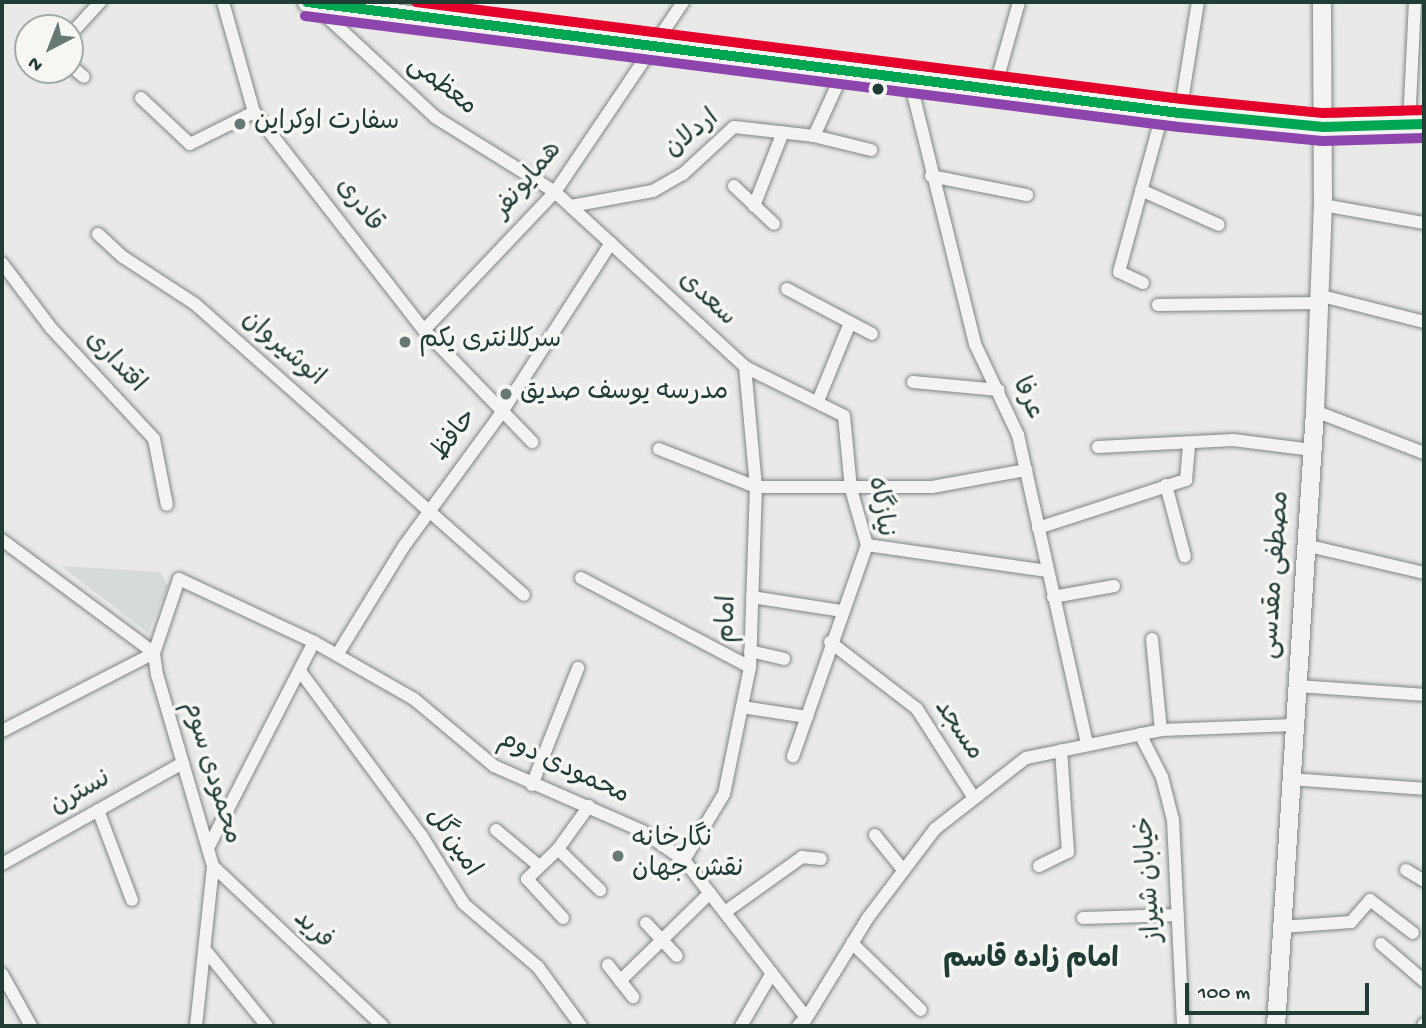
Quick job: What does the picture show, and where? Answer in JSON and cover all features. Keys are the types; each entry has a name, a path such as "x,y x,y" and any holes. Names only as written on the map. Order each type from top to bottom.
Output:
{"main road":[{"path":"309,2 350,5 655,50 845,68 1172,112 1323,127 1417,124"},
{"name":"مصطفی مقدسی","path":"1276,1026 1289,779 1315,411 1323,205 1322,2"}],"street":[{"path":"84,20 100,2"},
{"name":"قادری","path":"223,2 254,112 424,330 532,442"},
{"name":"معظمی","path":"309,2 435,117 555,192"},
{"name":"همایونفر","path":"424,330 555,192 655,50 683,2"},
{"path":"995,88 1019,2"},
{"path":"1143,284 1119,272 1141,190 1172,112 1198,2"},
{"path":"1415,2 1417,124"},
{"path":"814,136 845,68"},
{"name":"عرفا","path":"909,77 931,176 975,344 1018,435 1087,743"},
{"path":"141,98 190,144 254,112"},
{"name":"اردلان","path":"571,206 653,191 683,174 734,127 814,136 871,150"},
{"path":"754,206 783,132"},
{"path":"931,176 1027,195"},
{"path":"734,186 774,224"},
{"path":"1141,190 1219,226"},
{"name":"سعدی","path":"555,192 745,367 844,416"},
{"path":"1323,205 1424,223"},
{"name":"انوشیروان","path":"98,234 122,257 195,304 524,595"},
{"name":"حافظ","path":"337,655 429,510 502,412 611,243"},
{"name":"اقتداری","path":"2,262 51,328 154,439 167,505"},
{"path":"787,289 872,334"},
{"path":"1158,305 1318,299 1424,322"},
{"path":"818,401 850,323"},
{"name":"امام","path":"684,860 724,794 750,667 756,488 745,367"},
{"path":"913,382 999,390"},
{"path":"1315,411 1424,453"},
{"name":"نیازگاه","path":"793,757 830,642 867,545 851,489 844,416"},
{"path":"1098,447 1233,440 1312,450"},
{"path":"1038,528 1188,477 1189,443"},
{"path":"659,449 756,488 932,487 1026,470"},
{"path":"1166,485 1185,557"},
{"path":"2,540 154,653 2,731"},
{"path":"867,545 1047,571"},
{"path":"1305,545 1424,573"},
{"path":"581,578 750,667"},
{"name":"محمودی دوم","path":"154,653 179,579 337,655 414,699 476,753 532,785 589,806 642,831 684,860 772,972 802,1023"},
{"path":"1053,597 1114,586"},
{"path":"752,597 841,611"},
{"path":"1152,639 1161,730"},
{"path":"208,848 314,642"},
{"name":"مسجد","path":"830,642 917,709 974,798"},
{"path":"751,651 784,659"},
{"name":"محمودی سوم","path":"154,653 214,866 196,1026"},
{"path":"532,785 578,668"},
{"name":"امین‌گل","path":"300,671 421,835 464,904 538,967 581,1026"},
{"path":"1296,686 1424,695"},
{"path":"742,707 807,717"},
{"path":"802,1023 852,943 934,829 1026,758 1087,743 1161,730 1293,725"},
{"name":"خیابان شیراز","path":"1140,734 1162,777 1173,820 1183,1026"},
{"path":"1038,866 1068,852 1061,750"},
{"name":"نسترن","path":"2,864 183,763"},
{"path":"1289,779 1424,789"},
{"path":"563,918 528,884 529,874 558,849 589,806"},
{"path":"99,810 132,900"},
{"path":"496,830 539,866"},
{"path":"875,835 903,870"},
{"path":"558,849 600,890"},
{"path":"725,912 802,857 821,859"},
{"name":"فرید","path":"214,866 383,1026"},
{"path":"1406,870 1424,881"},
{"path":"620,981 710,892"},
{"path":"1282,927 1351,922 1370,900 1413,933"},
{"path":"1083,918 1178,915"},
{"path":"646,923 677,956"},
{"path":"852,943 921,1010"},
{"path":"1381,944 1424,981"},
{"path":"205,951 267,1026"},
{"path":"608,965 633,997"},
{"path":"741,1026 772,972"},
{"path":"2,974 31,1026"}],"shaded area":[{"path":"61,566 160,572 168,586 148,633"}],"transit line":[{"path":"307,2 1180,113 1323,127 1424,124"},
{"path":"416,2 1182,99 1323,113 1424,110"},
{"path":"305,16 1179,127 1322,141 1424,138"}],"place":[{"name":"سفارت اوکراین","path":"240,124"},
{"name":"سرکلانتری یکم","path":"405,342"},
{"name":"مدرسه یوسف صدیق","path":"506,394"},
{"name":"نگارخانه نقش جهان","path":"618,856"}],"district":[{"name":"امام زاده قاسم","path":"1031,961"}]}
